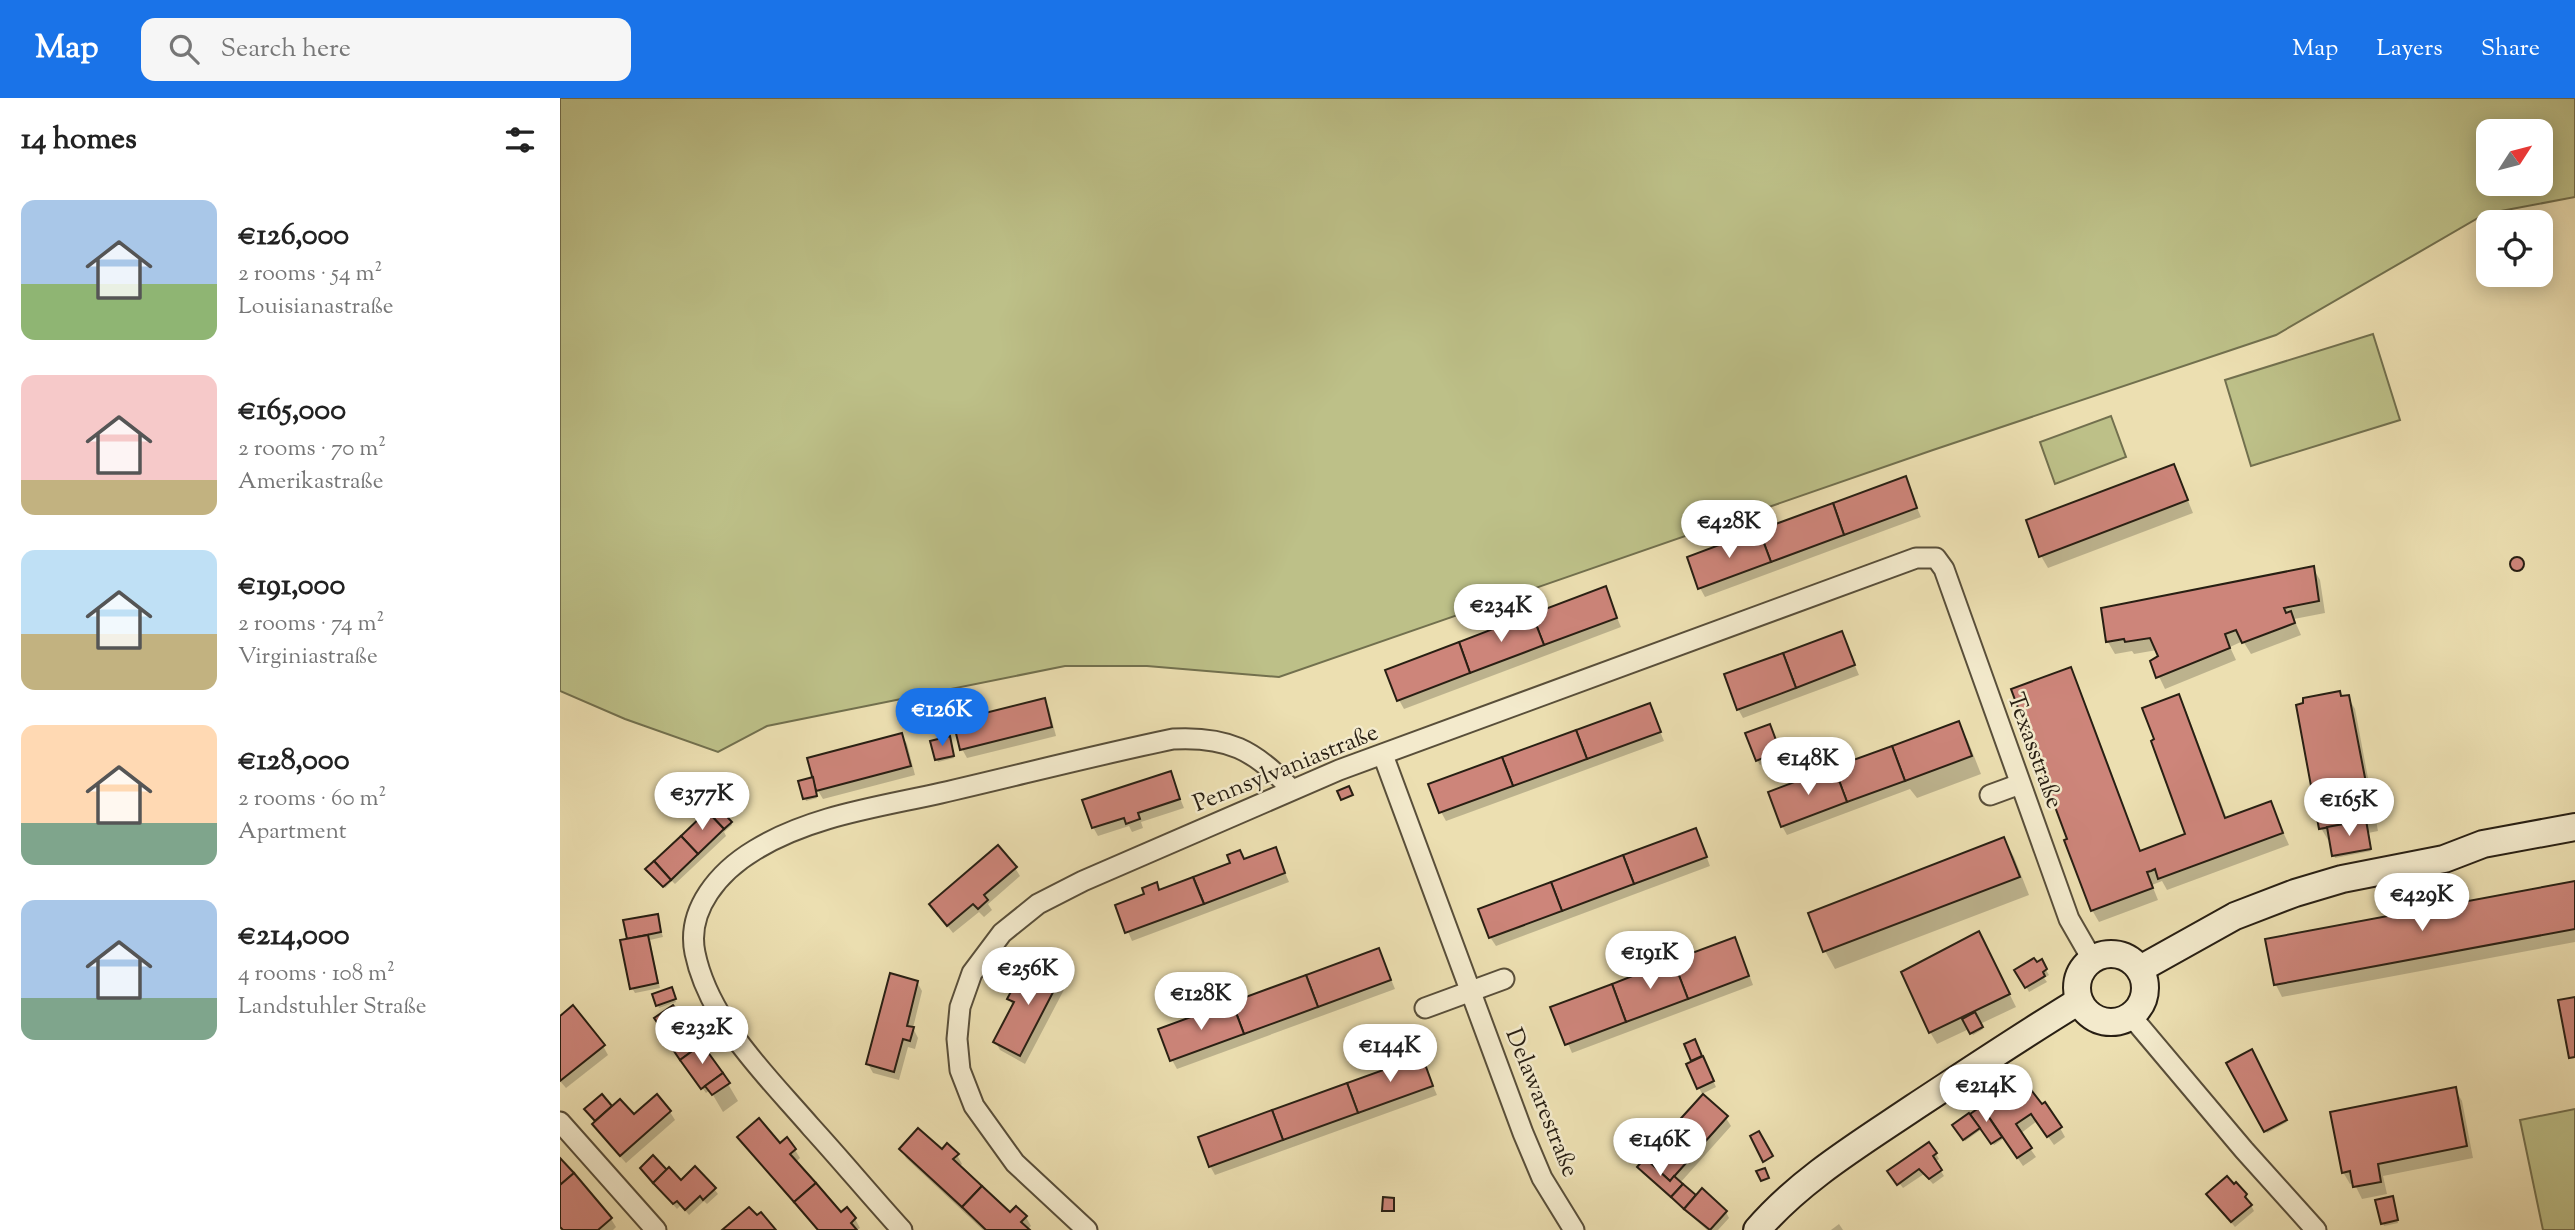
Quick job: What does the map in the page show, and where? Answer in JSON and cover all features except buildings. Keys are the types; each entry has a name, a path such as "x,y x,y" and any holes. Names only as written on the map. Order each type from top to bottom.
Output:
{"street":[{"name":"Pennsylvaniastraße","path":"1087,1230 1015,1163 974,1106 960,1070 957,1039 960,1007 972,973 1002,933 1038,904 1083,881 1291,789 1916,558 1936,558"},
{"name":"Texasstraße","path":"1936,558 1944,569 2069,919 2092,959"},
{"path":"902,1230 755,1062 722,1016 703,981 695,951 694,928 699,908 713,886 730,868 754,850 782,835 840,816 1173,738 1205,739 1236,746 1255,756 1291,789"},
{"name":"Delawarestraße","path":"1383,755 1542,1178 1574,1230"},
{"path":"1990,795 2020,784"},
{"path":"2140,969 2195,936 2259,906 2342,879 2444,859 2483,844 2575,827"},
{"path":"2444,859 2484,860 2575,843"},
{"path":"2118,954 2140,969 2145,983 2144,998 2131,1016 2112,1022 2102,1021 2092,1016 2079,1001 2078,978 2092,959 2100,955 2118,954"},
{"path":"1425,1008 1504,979"},
{"path":"1756,1230 1816,1175 2079,1001"},
{"path":"2131,1016 2244,1150 2316,1230"},
{"path":"560,1122 656,1230"}],"green space":[{"path":"560,98 2575,98 2575,197 2506,210 2476,210 2476,219 2276,335 1933,450 1279,677 1147,666 1065,666 767,726 718,752 625,719 560,691"},
{"path":"2373,334 2400,420 2251,466 2225,380"},
{"path":"2111,416 2126,457 2055,484 2040,442"},
{"path":"2575,1109 2575,1230 2543,1230 2520,1120"}]}
